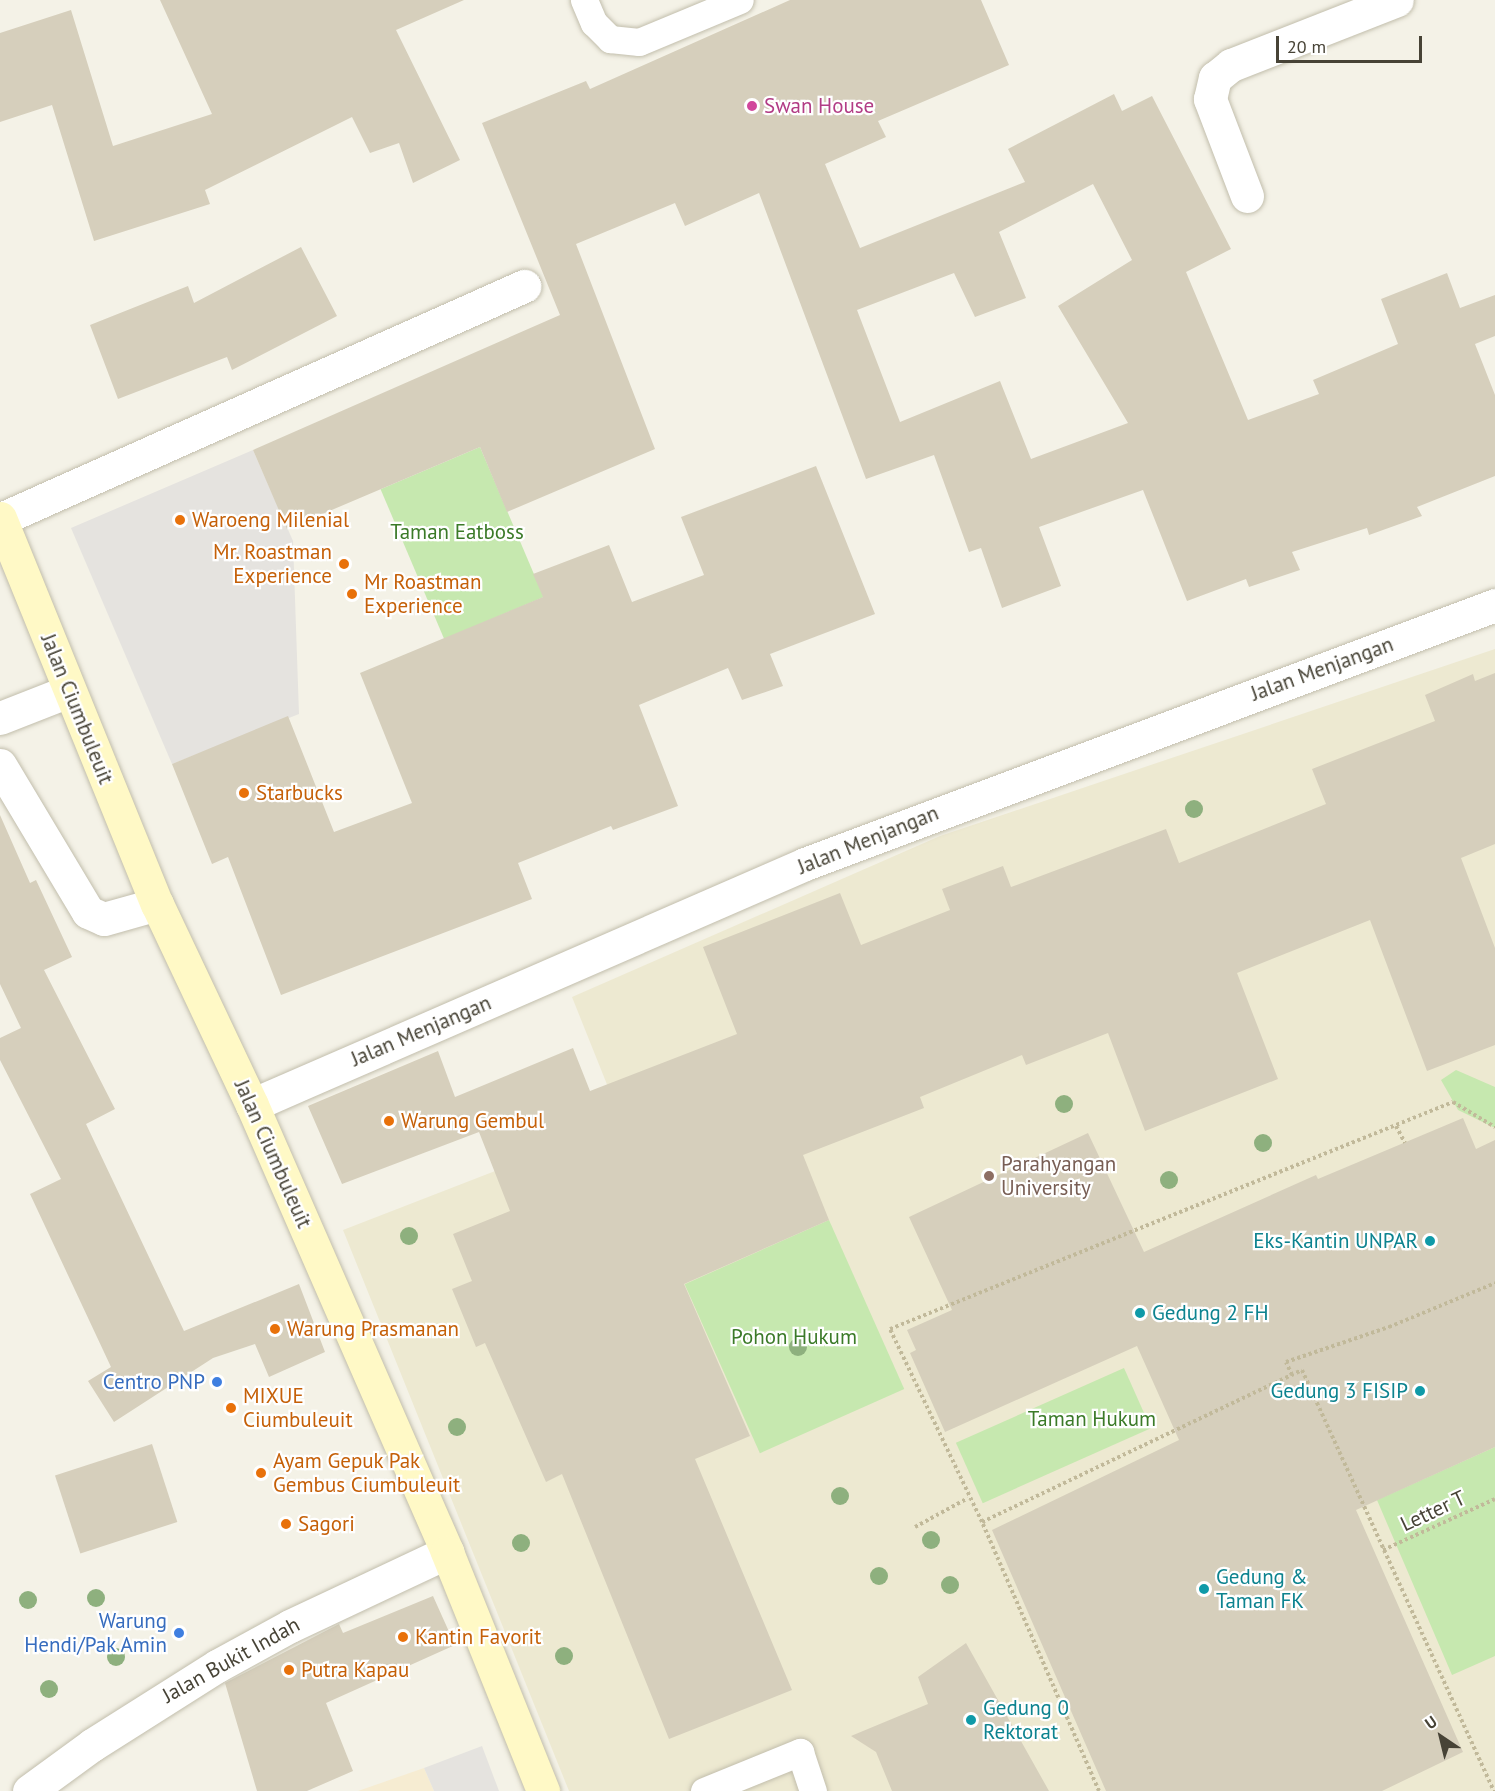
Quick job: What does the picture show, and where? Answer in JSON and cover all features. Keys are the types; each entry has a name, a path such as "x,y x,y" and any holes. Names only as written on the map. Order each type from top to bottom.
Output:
{"main road":[{"name":"Jalan Ciumbuleuit","path":"0,519 157,904 252,1105 447,1552 543,1791"}],"street":[{"path":"1247,196 1209,99 1215,78 1231,65 1397,0"},
{"path":"0,519 524,286"},
{"name":"Jalan Menjangan","path":"252,1105 805,864 1495,605"},
{"path":"0,718 69,691"},
{"path":"0,765 88,912 104,919 157,904"},
{"name":"Jalan Bukit Indah","path":"29,1791 121,1725 216,1666 290,1626 447,1552"}],"lane":[{"path":"584,0 594,23 610,39 639,42 740,0"},
{"path":"704,1791 800,1752 813,1791"}],"path":[{"path":"1100,1791 982,1522 968,1498 890,1329 1453,1102 1495,1127"},
{"path":"1396,1126 1405,1143"},
{"path":"1292,1375 1286,1362 1474,1293 1495,1283"},
{"path":"1471,1286 1474,1293"},
{"path":"982,1522 1302,1370 1494,1791"},
{"path":"915,1527 968,1498"},
{"name":"Letter T","path":"1383,1550 1495,1498"}],"shaded area":[{"path":"253,450 293,541 299,714 172,764 71,528"},
{"name":"Parahyangan University","path":"1495,649 1495,1791 569,1791 343,1230 622,1122 572,997 940,836"},
{"path":"482,1746 499,1791 434,1791 424,1768"},
{"path":"424,1768 434,1791 358,1791"}],"green space":[{"name":"Taman Eatboss","path":"480,447 544,597 444,639 381,489"},
{"path":"1456,1070 1495,1087 1495,1128 1458,1110 1441,1080"},
{"name":"Pohon Hukum","path":"829,1220 904,1389 760,1453 685,1284"},
{"name":"Taman Hukum","path":"1124,1368 1151,1428 983,1503 956,1443"},
{"path":"1495,1447 1495,1656 1452,1675 1377,1500"}],"building":[{"path":"160,0 464,0 396,30 460,160 413,183 399,143 370,153 352,117 205,190 210,204 94,241 52,105 0,122 0,33 71,10 113,146 212,114"},
{"path":"790,0 981,0 1009,65 878,121 886,137 825,164 860,248 1025,182 1008,149 1114,94 1122,111 1152,96 1231,249 1186,272 1248,420 1319,394 1313,380 1398,344 1381,299 1447,273 1460,308 1495,295 1495,336 1475,344 1495,395 1495,476 1417,507 1422,516 1369,535 1367,528 1292,552 1300,570 1249,587 1246,579 1187,601 1143,490 1039,527 1061,586 1002,608 981,548 969,552 934,455 866,479 759,193 685,226 675,203 576,244 655,449 507,512 480,447 287,529 253,450 560,315 482,123 586,81 590,89","holes":["1093,184 1132,260 1058,306 1128,423 1031,459 1000,381 900,422 857,310 954,273 975,317 1026,298 999,232"]},
{"path":"301,247 337,316 232,370 227,357 118,399 90,325 188,286 194,303"},
{"path":"816,466 875,614 770,654 783,686 742,700 728,668 639,705 678,806 613,830 611,826 518,863 532,899 281,995 228,857 212,864 172,764 288,716 334,832 412,803 360,673 543,597 533,574 609,545 632,602 704,575 681,517"},
{"path":"1495,673 1495,844 1461,858 1495,948 1495,1045 1427,1071 1370,920 1237,973 1278,1079 1145,1131 1108,1033 1026,1065 1022,1055 920,1097 924,1108 803,1155 829,1220 684,1284 750,1436 695,1459 792,1690 669,1739 562,1474 546,1482 485,1343 476,1347 452,1289 472,1281 453,1234 510,1211 479,1132 342,1184 308,1106 438,1051 455,1097 573,1048 590,1091 737,1034 703,947 840,893 861,945 950,910 942,889 1003,866 1011,887 1166,829 1179,863 1326,804 1312,769 1435,721 1425,695 1473,674 1475,681"},
{"path":"0,815 30,883 36,880 72,957 44,970 115,1109 86,1124 184,1331 299,1284 325,1352 269,1377 255,1344 213,1358 114,1422 88,1381 111,1367 30,1194 61,1179 0,1060 0,1038 21,1028 0,984"},
{"path":"1463,1118 1476,1149 1495,1140 1495,1447 1356,1510 1463,1752 1382,1791 1106,1791 992,1530 1179,1440 1137,1346 945,1432 910,1353 916,1350 907,1330 952,1310 909,1217 1088,1133 1144,1252 1316,1175 1318,1179"},
{"path":"152,1444 177,1522 80,1554 55,1476"},
{"path":"433,1596 455,1645 326,1703 353,1771 307,1791 257,1791 225,1683 339,1624 343,1633"},
{"name":"Gedung 0 Rektorat","path":"966,1643 1049,1791 892,1791 876,1752 851,1736 928,1704 918,1677"}],"place":[{"name":"Swan House","path":"752,106"},
{"name":"Waroeng Milenial","path":"180,520"},
{"name":"Mr. Roastman Experience","path":"344,564"},
{"name":"Mr Roastman Experience","path":"352,594"},
{"name":"Starbucks","path":"244,793"},
{"name":"Warung Gembul","path":"389,1121"},
{"name":"Parahyangan University","path":"989,1176"},
{"name":"Eks-Kantin UNPAR","path":"1430,1241"},
{"name":"Gedung 2 FH","path":"1140,1313"},
{"name":"Warung Prasmanan","path":"275,1329"},
{"name":"Centro PNP","path":"217,1382"},
{"name":"Gedung 3 FISIP","path":"1420,1391"},
{"name":"MIXUE Ciumbuleuit","path":"231,1408"},
{"name":"Ayam Gepuk Pak Gembus Ciumbuleuit","path":"261,1473"},
{"name":"Sagori","path":"286,1524"},
{"name":"Gedung & Taman FK","path":"1204,1589"},
{"name":"Warung Hendi/Pak Amin","path":"179,1633"},
{"name":"Kantin Favorit","path":"403,1637"},
{"name":"Putra Kapau","path":"289,1670"},
{"name":"Gedung 0 Rektorat","path":"971,1720"}]}
